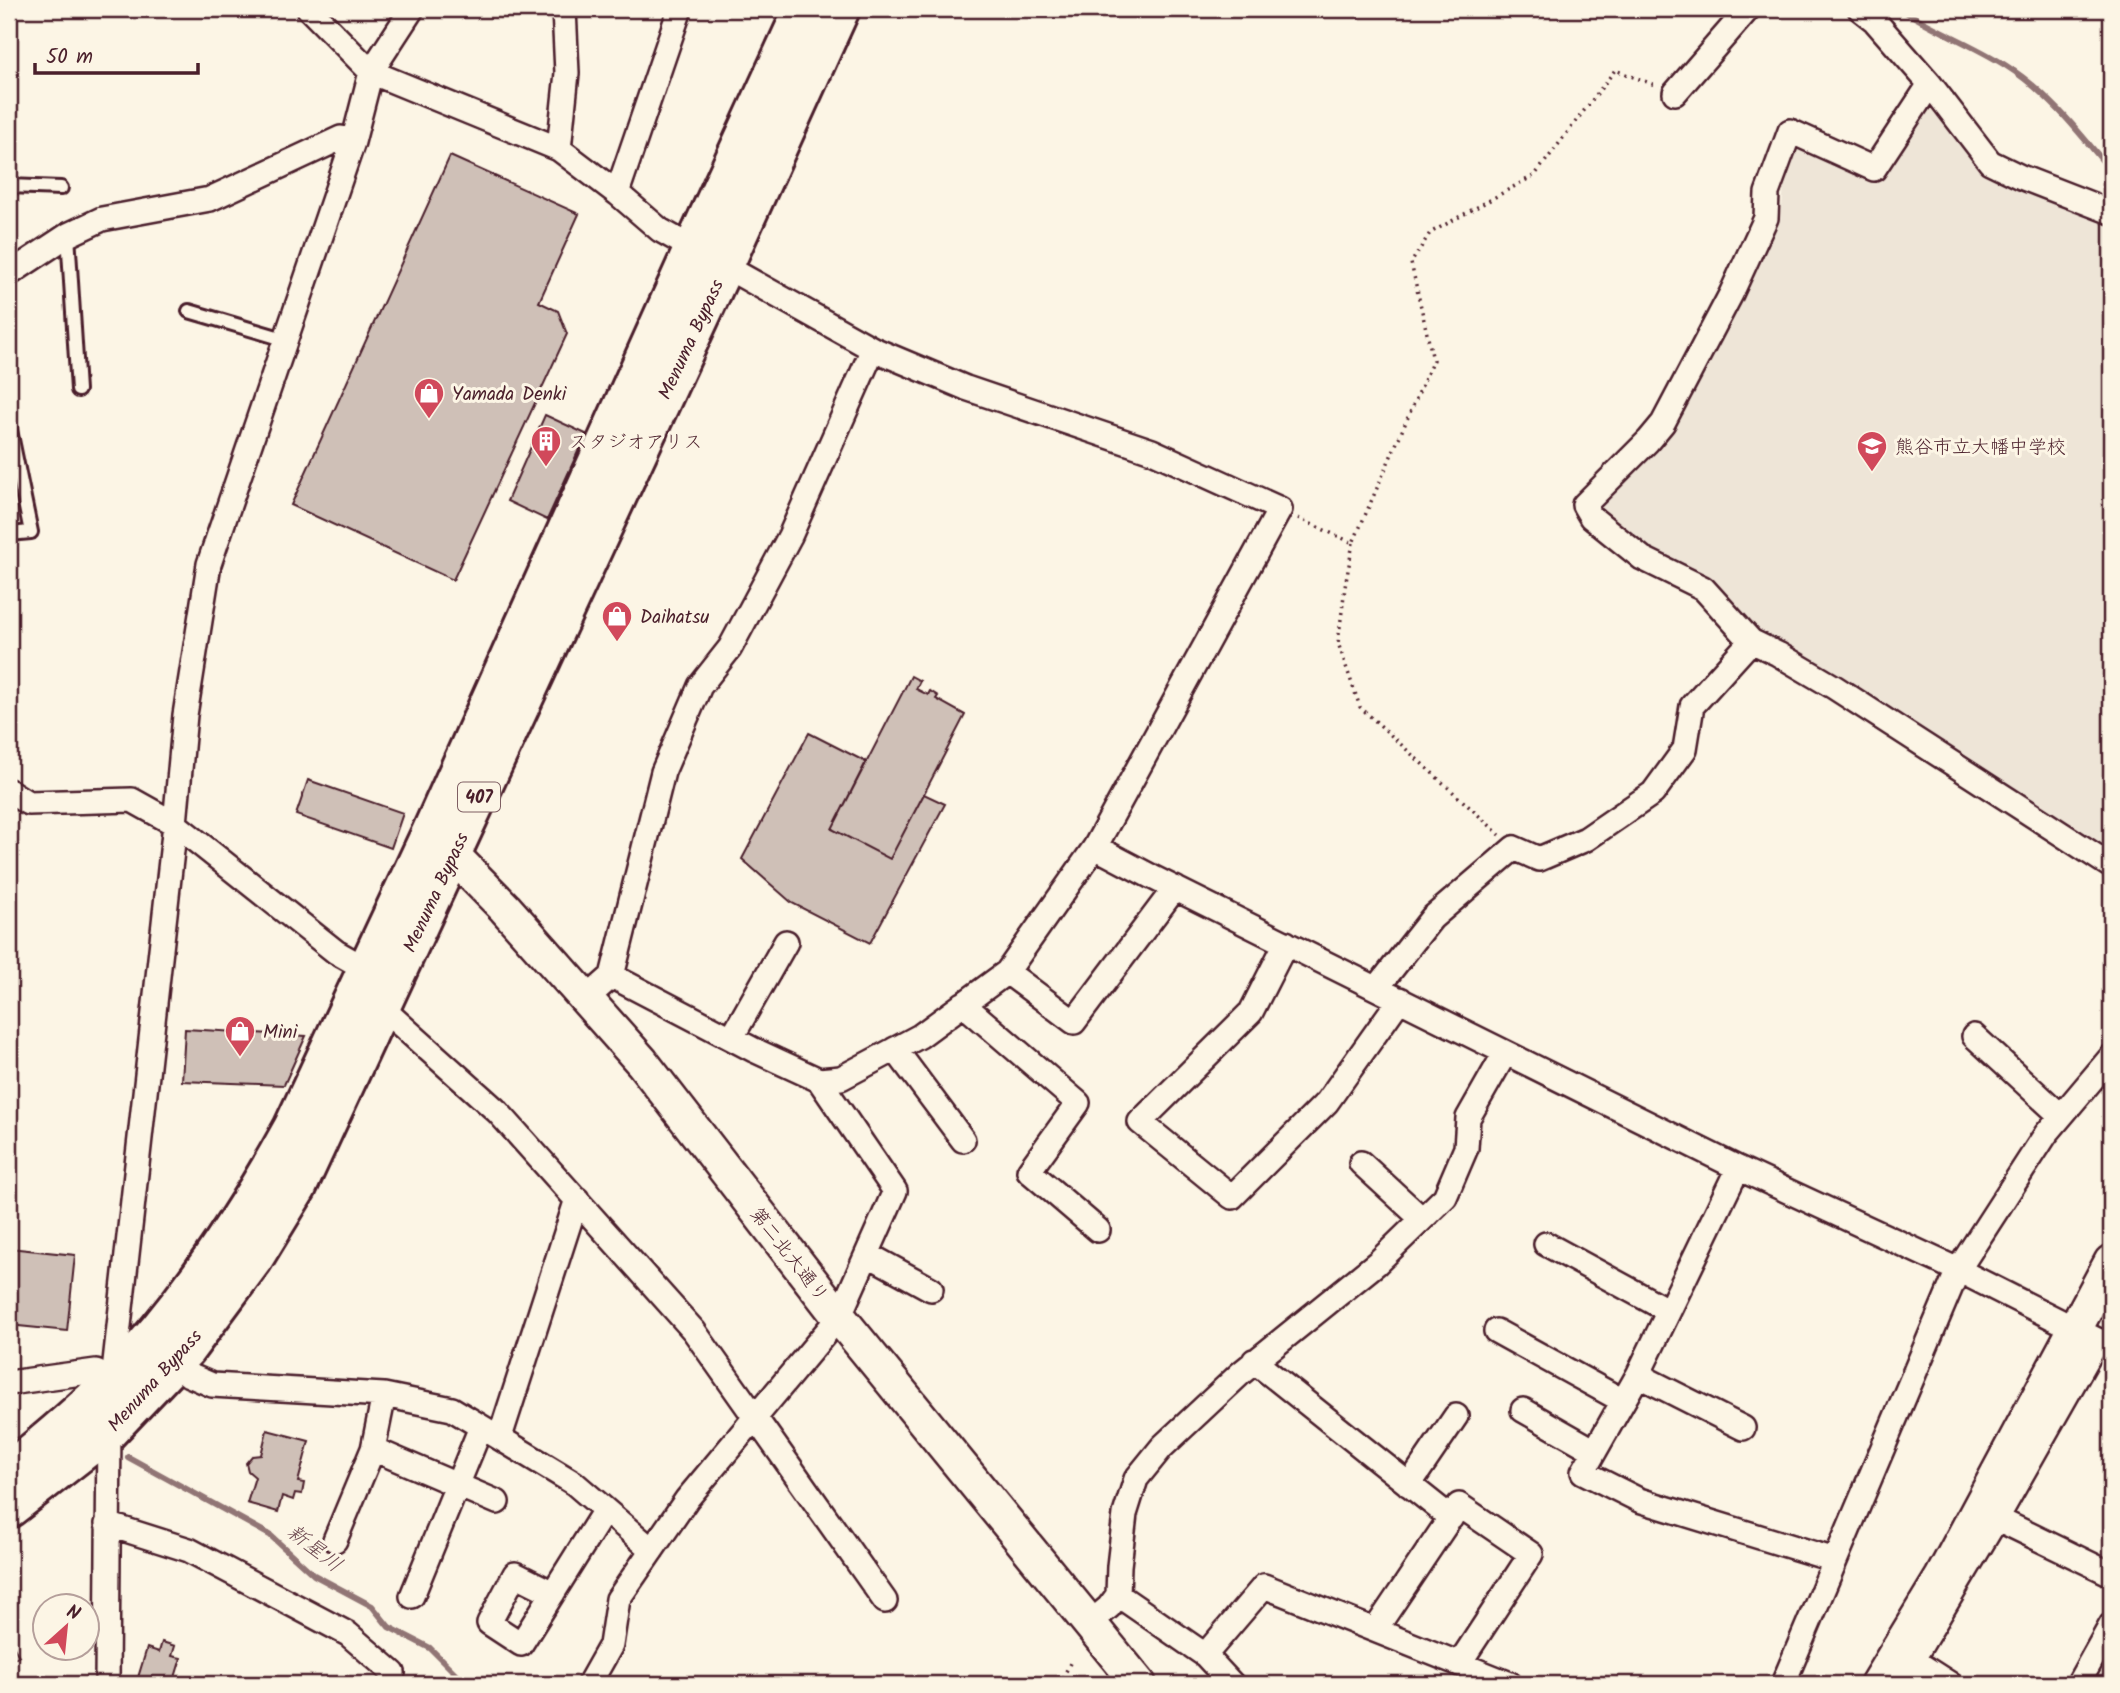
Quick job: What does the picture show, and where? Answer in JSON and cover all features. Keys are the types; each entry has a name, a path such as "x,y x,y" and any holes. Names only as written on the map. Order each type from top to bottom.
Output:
{"highway":[{"name":"Menuma Bypass","path":"709,257 804,9"},
{"name":"Menuma Bypass","path":"9,1508 108,1431 186,1349 253,1259 298,1187 381,1007 442,843 709,257 840,9"},
{"name":"Menuma Bypass","path":"9,1472 50,1439 113,1381 164,1325 219,1252 269,1173 293,1128 366,969 442,843"}],"street":[{"path":"309,9 370,72 559,149 618,192 660,230 873,348 966,388 1152,451 1280,509 1095,847 1006,972 920,1036 841,1077 819,1080"},
{"path":"107,1684 108,1431 185,715 209,564 353,142 370,72 412,9"},
{"path":"559,149 567,73 564,9"},
{"path":"1675,93 1748,9"},
{"path":"1860,9 1874,20 1930,84 1990,162 2111,212"},
{"path":"618,192 679,12"},
{"path":"1930,84 1874,169 1790,131 1767,193 1766,218 1731,294 1663,423 1584,505 1591,517 1643,558 1703,588 1751,641 1834,687 2111,866"},
{"path":"9,274 68,235 102,219 210,199 341,138 353,142"},
{"path":"586,999 612,976 663,772 700,686 730,648 790,536 873,348"},
{"path":"1377,988 1432,918 1514,848 1539,859 1586,839 1653,793 1685,749 1692,706 1751,641"},
{"path":"10,794 28,803 132,800 175,824 336,952 366,969"},
{"name":"第二北大通り","path":"442,843 642,1062 839,1317 1139,1684"},
{"path":"1095,847 1738,1168 1958,1270 2095,1338"},
{"path":"1006,972 1074,1021 1175,888"},
{"path":"732,1037 786,942"},
{"path":"1286,943 1251,1012 1140,1122 1232,1197 1327,1102 1400,999"},
{"path":"589,1684 611,1645 618,1599 687,1499 839,1317 895,1191 819,1080 612,976"},
{"path":"963,1004 1078,1103 1029,1171 1098,1230"},
{"path":"381,1007 498,1112 694,1331 885,1601"},
{"path":"1974,1036 2061,1116"},
{"path":"895,1049 963,1140"},
{"path":"1090,1623 1109,1607 1118,1595 1118,1566 1125,1514 1136,1479 1162,1447 1254,1361 1377,1263 1444,1197 1466,1148 1468,1118 1505,1053"},
{"path":"1783,1684 1958,1270 2046,1134 2111,1057"},
{"path":"1361,1163 1422,1219"},
{"path":"1738,1168 1638,1375 1583,1472 1639,1500 1835,1560"},
{"path":"412,1596 457,1485 491,1432 577,1199"},
{"path":"1546,1244 1669,1311"},
{"path":"867,1254 931,1289"},
{"path":"1899,1684 1906,1656 2095,1338 2111,1262"},
{"path":"1496,1331 1623,1401"},
{"path":"1254,1361 1451,1518"},
{"path":"173,1362 189,1375 212,1385 384,1395 452,1409 574,1483 652,1550"},
{"path":"9,1383 96,1371 113,1381"},
{"path":"1638,1375 1743,1428"},
{"path":"335,1540 373,1449 384,1395"},
{"path":"1523,1410 1595,1451"},
{"path":"1409,1485 1456,1416"},
{"path":"373,1449 497,1502"},
{"path":"1375,1630 1459,1506 1531,1554 1459,1664"},
{"path":"553,1593 605,1510"},
{"path":"1988,1514 2111,1574"},
{"path":"107,1524 189,1550 348,1634 393,1673 390,1684"},
{"path":"1205,1655 1264,1586 1510,1684"},
{"path":"1118,1595 1205,1655 1232,1684"},
{"path":"2078,1684 2111,1625"},
{"path":"1877,1684 1906,1656"},
{"path":"1906,1656 1950,1684"}],"lane":[{"path":"9,186 61,188"},
{"path":"68,235 78,390"},
{"path":"189,311 287,340"},
{"path":"9,425 30,532 9,534"}],"path":[{"path":"1514,848 1360,707 1338,643 1353,542 1433,360 1411,263 1430,233 1535,175 1615,70 1675,93"},
{"path":"1280,509 1353,542"},
{"path":"1060,1684 1072,1659"}],"shaded area":[{"name":"熊谷市立大幡中学校","path":"1927,104 1938,106 1988,171 2111,221 2111,857 1758,630 1723,591 1636,543 1601,511 1605,499 1661,447 1713,349 1782,205 1788,152 1800,147 1875,181"}],"building":[{"name":"Yamada Denki","path":"450,156 579,214 539,302 558,311 567,334 453,580 291,505"},
{"name":"スタジオアリス","path":"545,415 586,434 547,520 507,501"},
{"path":"911,676 920,681 916,689 928,695 930,691 938,696 936,699 965,715 890,859 832,829"},
{"path":"809,733 866,762 832,829 890,859 924,794 945,804 870,943 792,903 742,859"},
{"path":"308,780 403,813 391,848 296,815"},
{"name":"Mini","path":"185,1029 306,1036 284,1085 182,1081"},
{"path":"9,1248 75,1255 67,1331 9,1325"},
{"path":"267,1430 309,1441 298,1482 304,1483 302,1494 295,1493 293,1500 282,1496 278,1512 247,1503 255,1477 248,1471 246,1463 252,1456 261,1455"},
{"path":"9,1639 19,1656 9,1661"},
{"path":"162,1642 175,1646 172,1656 181,1658 173,1684 136,1684 147,1648 159,1652"}],"waterway":[{"path":"1901,9 1992,57 2021,76 2062,113 2111,171"},
{"name":"新星川","path":"128,1457 270,1535 314,1575 372,1606 389,1627 430,1648 466,1684"}],"place":[{"name":"Yamada Denki","path":"429,420"},
{"name":"スタジオアリス","path":"546,468"},
{"name":"熊谷市立大幡中学校","path":"1872,473"},
{"name":"Daihatsu","path":"617,643"},
{"name":"Mini","path":"240,1058"}]}
